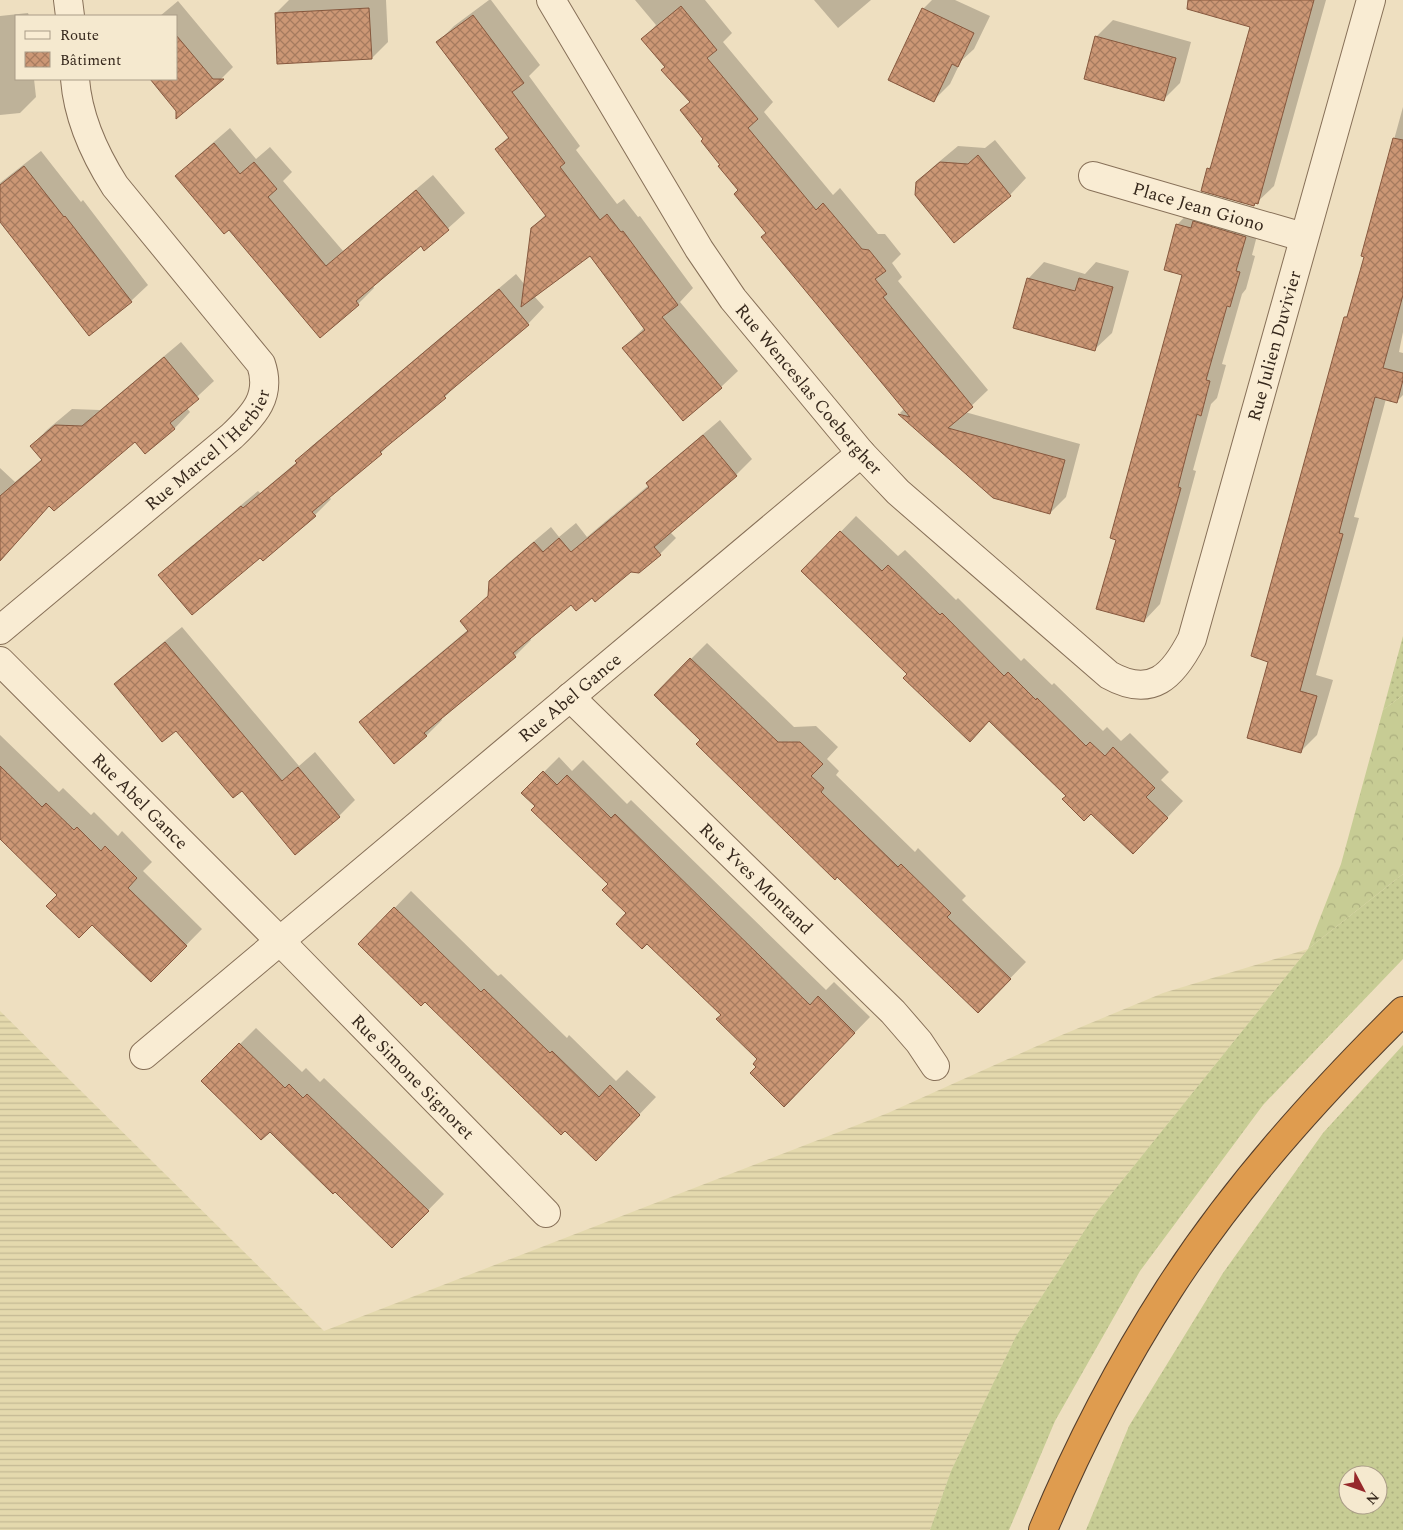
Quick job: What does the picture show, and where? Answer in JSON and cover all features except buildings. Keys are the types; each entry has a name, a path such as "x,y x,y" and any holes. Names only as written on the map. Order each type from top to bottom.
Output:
{"highway":[{"path":"1044,1530 1086,1435 1126,1360 1169,1288 1214,1224 1254,1173 1345,1069 1403,1012"}],"street":[{"path":"68,0 70,15"},
{"name":"Rue Wenceslas Coebergher","path":"551,0 721,283 860,453 898,492 1110,675 1120,682 1132,685 1146,685 1158,682"},
{"name":"Rue Julien Duvivier","path":"1158,682 1177,664 1192,638 1371,0"},
{"name":"Rue Marcel l'Herbier","path":"0,630 232,436 255,413 264,392 264,372 261,364 115,186 106,172 96,155 84,126 75,80"},
{"name":"Place Jean Giono","path":"1093,176 1304,237"},
{"name":"Rue Abel Gance","path":"144,1055 860,453"},
{"name":"Rue Abel Gance","path":"0,661 280,941"},
{"name":"Rue Yves Montand","path":"570,697 893,1012 919,1042 935,1066"},
{"name":"Rue Simone Signoret","path":"280,941 546,1213"}],"shaded area":[{"path":"1308,949 1096,1213 1016,1336 951,1471 930,1530 0,1530 0,1011 324,1331 888,1113 1057,1037 1163,993"}],"green space":[{"path":"1403,636 1403,695 1383,710"},
{"path":"1403,695 1403,874 1308,949 1341,864 1383,710"},
{"path":"1403,874 1403,959 1263,1105 1140,1271 1055,1421 1009,1530 930,1530 951,1471 1016,1336 1096,1213 1308,949"},
{"path":"1403,1045 1403,1530 1086,1530 1129,1426 1223,1273 1323,1133"}]}
